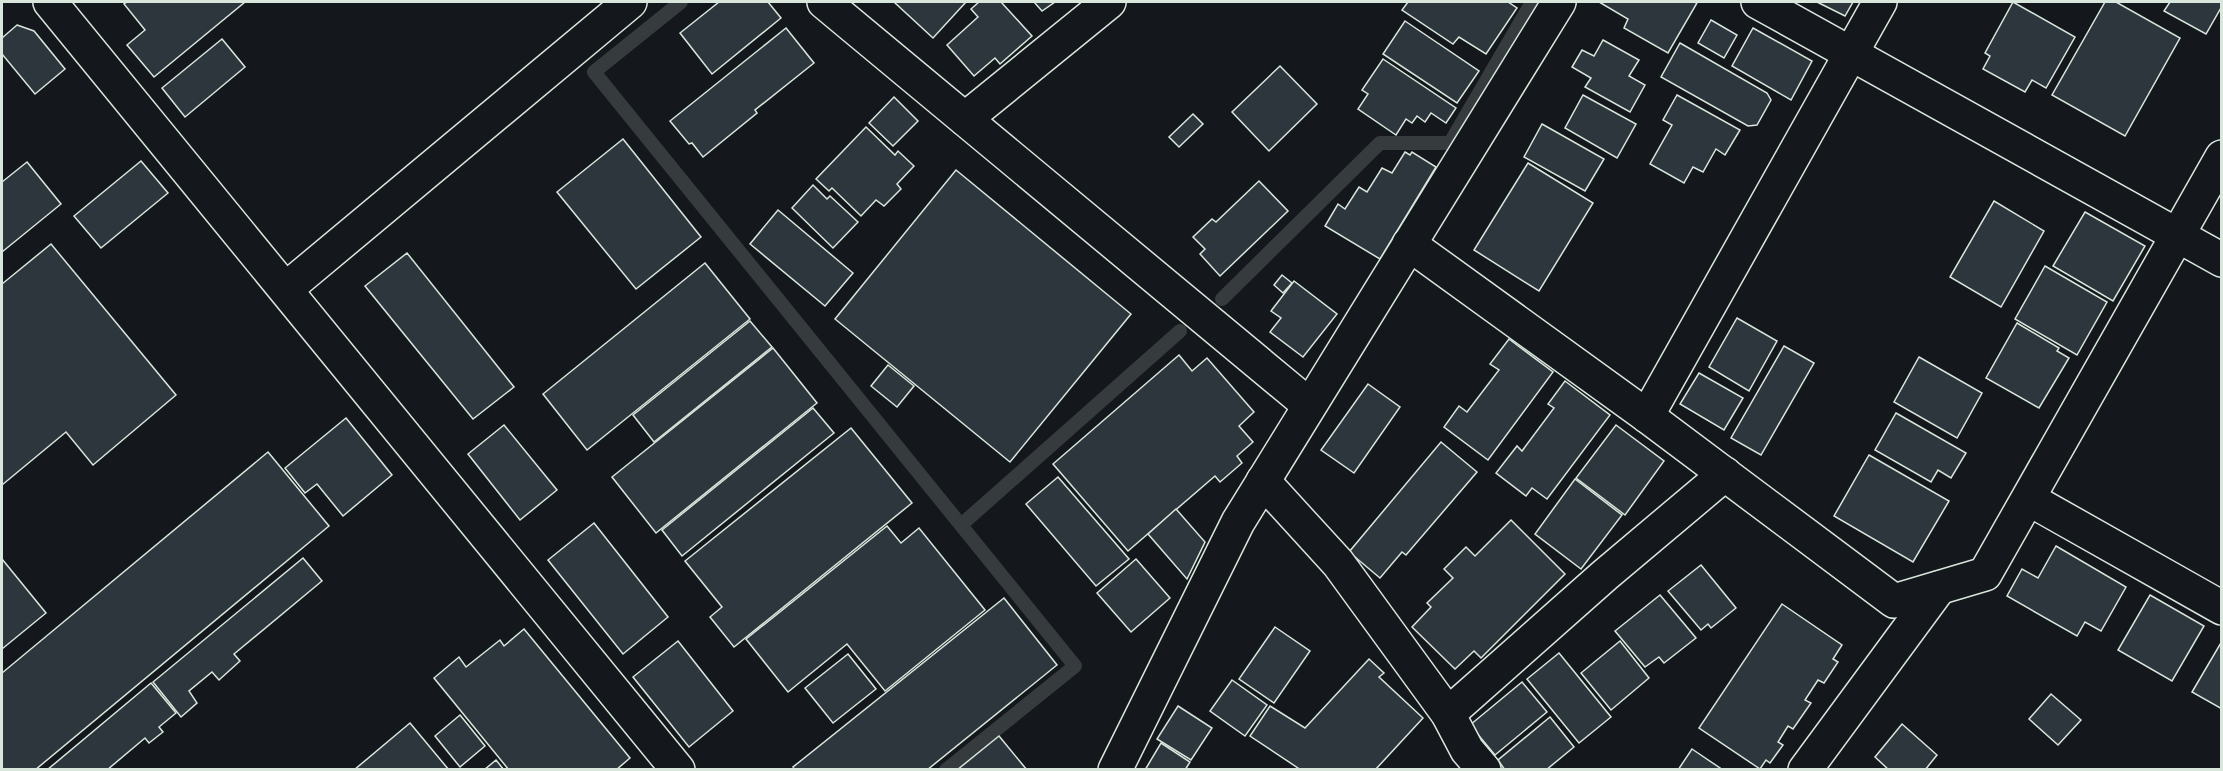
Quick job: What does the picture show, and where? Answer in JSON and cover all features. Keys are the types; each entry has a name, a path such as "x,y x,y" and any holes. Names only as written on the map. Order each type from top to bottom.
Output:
{"street":[{"path":"50,2 678,770"},
{"path":"286,289 630,2"},
{"path":"965,118 1109,2"},
{"path":"1115,770 1233,532 1309,405 1559,2"},
{"path":"1758,2 2222,261"},
{"path":"1647,416 1880,2"},
{"path":"834,4 965,118 1309,405"},
{"path":"1409,244 1647,416 1894,601 1985,574 2222,158"},
{"path":"1448,714 1605,575 1725,474"},
{"path":"1263,481 1338,563 1448,714 1467,763"},
{"path":"2028,499 2222,608"},
{"path":"1804,770 1939,588"}],"building":[{"path":"127,2 245,2 154,77 127,45 145,30 124,4"},
{"path":"719,2 768,2 781,18 712,74 680,33"},
{"path":"894,2 966,2 933,38"},
{"path":"979,2 1001,2 1032,36 1000,64 995,58 974,76 947,45 978,17 971,9"},
{"path":"1034,2 1055,2 1042,11"},
{"path":"1408,2 1508,2 1517,8 1486,54 1459,37 1453,44 1402,10"},
{"path":"1599,2 1697,3 1668,53 1624,28 1628,19"},
{"path":"1817,2 1853,2 1845,16"},
{"path":"2013,2 2075,37 2046,88 2032,80 2025,92 1983,69 1990,56 1985,53"},
{"path":"2105,2 2116,2 2180,38 2125,136 2052,95"},
{"path":"2170,2 2222,2 2222,6 2206,34 2164,11"},
{"path":"1711,20 1737,35 1724,58 1698,43"},
{"path":"1405,21 1479,71 1457,103 1383,54"},
{"path":"17,25 34,31 65,69 35,94 2,54 2,38"},
{"path":"786,28 814,63 755,110 757,113 703,157 670,121"},
{"path":"1753,28 1812,61 1791,100 1732,66"},
{"path":"222,39 245,67 185,117 162,88"},
{"path":"1603,40 1639,60 1629,76 1645,85 1630,112 1585,87 1591,78 1572,67 1582,50 1594,56"},
{"path":"1680,43 1767,93 1771,100 1757,125 1748,126 1661,77"},
{"path":"1383,59 1456,108 1446,123 1431,113 1425,122 1417,116 1412,123 1406,119 1396,135 1358,109 1368,94 1362,90"},
{"path":"1280,66 1317,104 1269,151 1232,112"},
{"path":"1583,95 1636,124 1617,158 1565,128"},
{"path":"1677,95 1740,130 1725,155 1716,149 1703,172 1693,167 1684,183 1650,164 1672,125 1663,120"},
{"path":"894,97 918,121 893,146 869,123"},
{"path":"1193,114 1203,124 1179,147 1169,137"},
{"path":"1542,124 1604,159 1585,191 1524,157"},
{"path":"866,127 895,155 898,151 914,166 897,184 901,189 884,206 876,200 861,216 832,188 829,191 816,179"},
{"path":"623,139 701,237 636,289 557,192"},
{"path":"1405,152 1410,155 1412,152 1436,167 1380,259 1325,226 1338,204 1345,209 1359,187 1367,192 1382,168 1392,173"},
{"path":"141,161 168,193 101,248 74,216"},
{"path":"27,162 61,204 2,252 2,182"},
{"path":"1528,163 1593,203 1539,291 1474,250"},
{"path":"956,170 1131,314 1010,462 835,319"},
{"path":"1259,181 1288,211 1220,276 1200,254 1205,249 1193,237 1212,219 1216,222"},
{"path":"813,185 827,199 830,196 858,222 833,248 792,208"},
{"path":"1994,201 2044,231 2001,307 1950,277"},
{"path":"778,210 853,273 825,306 750,244"},
{"path":"2085,212 2145,246 2113,301 2053,266"},
{"path":"51,244 176,395 93,465 66,432 2,485 2,284"},
{"path":"407,253 514,387 473,419 365,286"},
{"path":"705,263 750,319 587,450 543,394"},
{"path":"2045,266 2107,302 2077,355 2015,319"},
{"path":"1282,275 1292,283 1283,293 1274,285"},
{"path":"1294,281 1337,314 1303,357 1270,332 1281,318 1271,311"},
{"path":"1737,318 1777,341 1749,391 1709,367"},
{"path":"750,321 772,347 654,442 633,415"},
{"path":"2017,323 2059,348 2057,351 2069,358 2039,408 1986,378"},
{"path":"1509,339 1553,372 1488,460 1444,427 1459,406 1467,412 1499,370 1490,364"},
{"path":"1784,346 1814,363 1761,455 1731,438"},
{"path":"773,348 817,403 656,533 612,477"},
{"path":"1179,355 1192,371 1207,358 1254,412 1239,426 1253,442 1237,456 1242,463 1220,482 1215,476 1128,551 1053,464"},
{"path":"1919,357 1982,393 1957,438 1894,402"},
{"path":"888,365 914,386 897,407 871,386"},
{"path":"1699,373 1743,398 1724,430 1680,404"},
{"path":"1565,381 1610,415 1547,499 1532,488 1526,496 1496,473 1517,446 1522,451 1554,408 1548,404"},
{"path":"1368,384 1400,407 1354,473 1321,450"},
{"path":"813,408 834,433 682,556 662,530"},
{"path":"1896,413 1966,453 1951,478 1938,470 1931,482 1875,450"},
{"path":"346,418 392,475 343,516 317,484 305,493 285,468"},
{"path":"504,425 557,490 520,520 468,454"},
{"path":"1616,425 1664,461 1625,515 1576,478"},
{"path":"851,428 912,503 734,647 710,617 722,607 685,561"},
{"path":"1441,442 1477,472 1406,555 1402,552 1380,578 1349,552"},
{"path":"268,452 329,526 35,770 2,770 2,673"},
{"path":"1869,455 1949,501 1913,562 1834,516"},
{"path":"1058,477 1129,559 1096,586 1026,504"},
{"path":"1575,479 1622,515 1581,569 1535,534"},
{"path":"1176,509 1205,542 1187,579 1148,534"},
{"path":"1511,520 1565,574 1481,658 1474,651 1455,669 1412,627 1431,607 1427,603 1453,578 1444,569 1466,547 1475,556"},
{"path":"594,523 668,617 623,654 548,560"},
{"path":"887,526 901,543 919,528 985,610 885,691 847,644 788,692 746,639"},
{"path":"2056,546 2126,587 2101,631 2085,622 2077,636 2007,596 2022,569 2038,578"},
{"path":"303,558 322,581 234,654 240,661 219,680 212,672 189,691 197,703 181,717 153,682"},
{"path":"2,559 46,613 2,649"},
{"path":"1136,559 1170,598 1131,632 1097,593"},
{"path":"1701,565 1736,608 1711,628 1708,624 1701,630 1668,591"},
{"path":"1660,595 1696,638 1664,663 1659,657 1645,667 1615,631"},
{"path":"2150,595 2204,626 2172,681 2118,650"},
{"path":"1004,598 1057,665 927,770 795,770 793,767"},
{"path":"1782,604 1842,645 1833,659 1838,662 1824,683 1818,680 1805,700 1811,703 1793,729 1788,726 1778,742 1783,745 1770,763 1766,760 1760,769 1699,728"},
{"path":"1275,627 1310,651 1274,703 1239,679"},
{"path":"524,629 630,758 616,770 509,770 434,678 459,657 466,667 500,640 504,646"},
{"path":"678,641 733,711 689,747 633,677"},
{"path":"1620,641 1649,678 1611,710 1581,673"},
{"path":"2222,641 2222,709 2192,692"},
{"path":"1559,653 1611,717 1579,743 1527,679"},
{"path":"848,654 876,689 833,723 805,688"},
{"path":"1369,659 1384,673 1379,677 1423,718 1375,770 1301,770 1250,736 1270,706 1305,728"},
{"path":"1232,680 1267,705 1245,736 1210,711"},
{"path":"1522,682 1547,712 1495,755 1470,725"},
{"path":"151,683 176,713 159,727 163,732 149,743 145,738 107,770 47,770"},
{"path":"2051,694 2081,720 2058,745 2029,719"},
{"path":"1178,706 1212,728 1191,760 1157,739"},
{"path":"460,715 485,746 460,767 435,736"},
{"path":"1550,717 1574,747 1546,770 1505,770 1498,760"},
{"path":"410,723 449,770 354,770"},
{"path":"1902,724 1937,755 1925,770 1889,770 1875,757"},
{"path":"999,736 1027,770 957,770"},
{"path":"1161,743 1190,762 1185,770 1145,770"},
{"path":"1692,749 1723,770 1678,770"},
{"path":"496,760 504,770 484,770"}],"waterway":[{"path":"681,2 594,72 1075,666 946,770"},
{"path":"1222,299 1380,143 1450,143 1532,2"},
{"path":"961,525 1180,331"}]}
